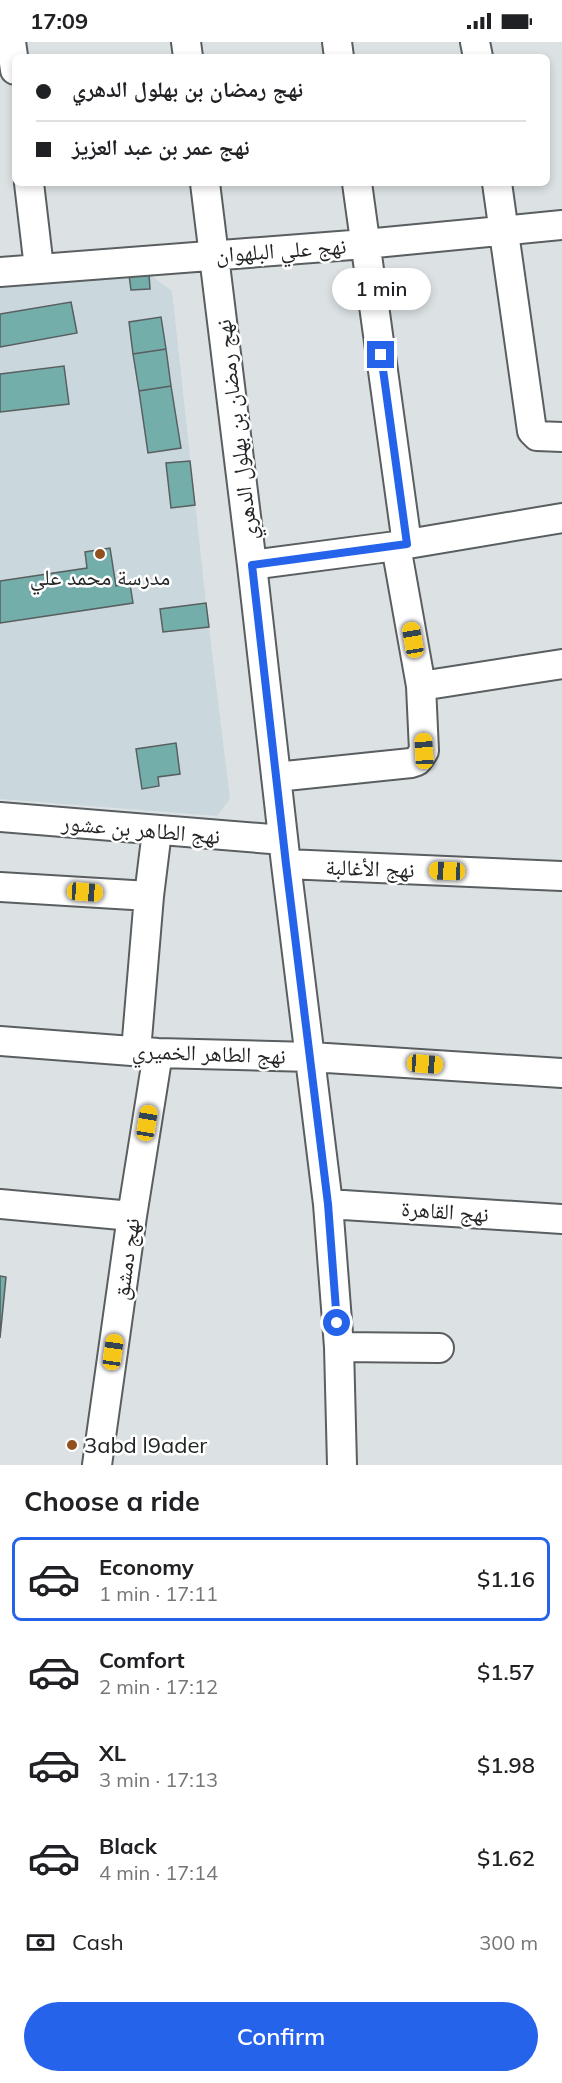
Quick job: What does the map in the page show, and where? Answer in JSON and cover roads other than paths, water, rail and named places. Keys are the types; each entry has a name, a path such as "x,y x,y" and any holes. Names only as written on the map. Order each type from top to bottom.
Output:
{"street":[{"path":"29,186 39,268"},
{"name":"نهج رمضان بن بهلول الدهري","path":"205,186 328,1204 339,1347 342,1465"},
{"path":"276,777 411,763 417,761 424,751 421,686 357,186"},
{"path":"497,186 532,431 537,436 562,437"},
{"name":"نهج علي البلهوان","path":"0,272 365,244 562,225"},
{"path":"252,565 402,545 562,518"},
{"path":"421,686 562,664"},
{"name":"نهج الطاهر بن عشور","path":"0,817 158,831 284,852"},
{"name":"نهج دمشق","path":"97,1465 132,1216 147,1052 149,896 158,831"},
{"name":"نهج الأغالبة","path":"284,852 562,876"},
{"path":"0,887 149,896"},
{"name":"نهج الطاهر الخميري","path":"0,1041 147,1052 311,1057 562,1073"},
{"path":"0,1204 132,1216"},
{"name":"نهج القاهرة","path":"328,1204 562,1219"},
{"path":"339,1347 439,1348"}],"place":[{"name":"مدرسة محمد علي","path":"100,554"},
{"name":"3abd l9ader","path":"72,1445"}]}
